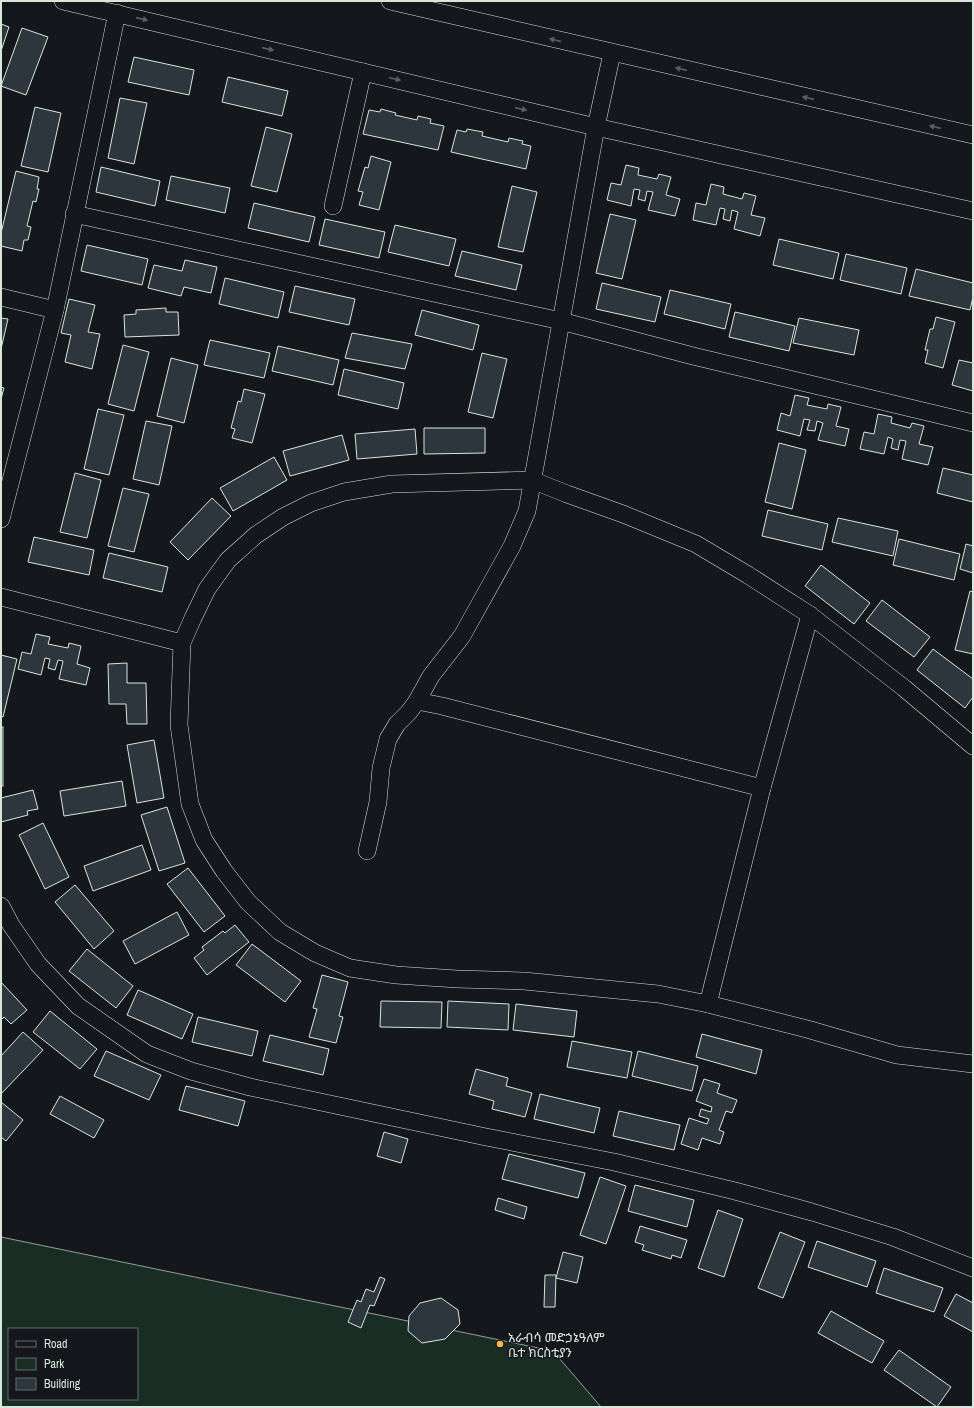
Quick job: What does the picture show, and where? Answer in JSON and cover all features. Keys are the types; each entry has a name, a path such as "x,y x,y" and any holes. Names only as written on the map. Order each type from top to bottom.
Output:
{"street":[{"path":"63,1 596,127 973,211"},
{"path":"390,1 973,135"},
{"path":"1,519 55,310 116,13"},
{"path":"367,851 378,802 381,768 388,739 397,724 417,701 431,676 462,636 512,546 527,511 596,127 612,53"},
{"path":"333,206 363,72"},
{"path":"74,214 561,321 693,356 973,423"},
{"path":"1,297 55,310"},
{"path":"973,746 904,688 810,615 748,575 696,544 623,514 532,480 392,484 344,492 311,503 283,517 256,535 228,560 207,589 182,643 178,726 184,773 190,804 204,840 224,871 248,902 280,932 315,952 350,968 396,974 457,979 524,981 658,994 708,1004 806,1029 896,1055 973,1064"},
{"path":"1,597 182,643"},
{"path":"708,1004 762,788 810,615"},
{"path":"417,701 442,706 762,788"},
{"path":"1,906 38,964 78,1006 147,1054 191,1071 250,1087 486,1137 614,1162 735,1191 812,1212 893,1237 973,1268"}],"green space":[{"path":"1,1237 553,1351 601,1407 1,1407"}],"building":[{"path":"1,24 9,27 1,51"},
{"path":"22,28 48,37 26,95 1,86"},
{"path":"134,57 194,70 189,95 128,82"},
{"path":"228,77 288,91 282,116 222,102"},
{"path":"120,98 147,103 134,164 108,158"},
{"path":"35,107 61,113 48,172 21,166"},
{"path":"381,109 396,113 395,115 417,120 418,116 431,119 430,123 444,126 438,150 363,134 369,110 380,112"},
{"path":"266,127 292,134 277,192 251,186"},
{"path":"467,129 483,132 482,136 508,142 509,138 523,141 522,144 531,146 526,169 451,152 457,130 466,132"},
{"path":"371,156 391,162 379,210 359,205 363,192 358,191 365,167 368,168"},
{"path":"626,165 639,168 638,175 657,179 659,174 671,177 666,195 680,199 675,216 648,210 653,192 647,191 645,201 638,199 640,190 634,189 631,206 607,200 611,183 621,185"},
{"path":"101,167 160,181 155,206 96,192"},
{"path":"16,171 39,177 37,189 39,189 36,202 33,201 27,226 31,227 28,240 24,240 22,251 1,246 1,233"},
{"path":"171,176 230,188 225,213 166,200"},
{"path":"711,184 724,187 723,194 742,199 744,193 756,196 751,215 765,218 760,236 734,229 738,212 732,210 730,221 723,219 725,209 720,208 716,225 693,220 696,203 706,205"},
{"path":"512,186 537,192 523,252 498,247"},
{"path":"254,203 315,217 309,242 248,228"},
{"path":"610,214 636,220 622,279 596,273"},
{"path":"325,219 385,232 379,258 319,245"},
{"path":"395,225 456,239 449,266 388,252"},
{"path":"779,239 839,253 833,279 773,265"},
{"path":"87,245 148,259 142,285 81,271"},
{"path":"462,251 522,265 516,290 455,276"},
{"path":"846,254 907,268 901,294 840,280"},
{"path":"185,260 217,267 211,293 184,287 181,296 148,288 154,265 182,271"},
{"path":"916,269 973,283 973,297 970,310 909,296"},
{"path":"225,278 284,292 278,318 219,304"},
{"path":"602,283 661,297 655,322 596,309"},
{"path":"295,286 355,299 349,325 289,312"},
{"path":"670,290 731,304 725,329 664,314"},
{"path":"69,299 95,305 88,332 100,334 92,369 65,362 71,335 61,333"},
{"path":"166,308 166,312 178,312 179,335 125,337 124,315 136,314 136,310"},
{"path":"422,310 479,325 473,350 415,335"},
{"path":"735,312 795,326 789,351 729,337"},
{"path":"936,317 955,322 943,368 925,363 928,350 925,350 930,329 933,329"},
{"path":"1,318 8,319 1,349"},
{"path":"799,318 859,330 854,355 793,343"},
{"path":"352,333 412,344 405,369 345,358"},
{"path":"210,340 270,353 264,378 204,365"},
{"path":"123,345 149,352 134,411 108,404"},
{"path":"278,346 339,360 333,385 272,371"},
{"path":"482,353 507,359 493,418 468,412"},
{"path":"171,358 198,365 184,423 157,416"},
{"path":"959,360 973,363 973,391 952,385"},
{"path":"344,369 404,383 398,409 338,395"},
{"path":"1,387 4,388 1,399"},
{"path":"244,389 265,394 252,443 232,438 235,429 231,428 238,401 241,402"},
{"path":"795,395 809,398 807,405 827,409 828,404 841,407 836,426 849,429 845,446 818,440 823,423 817,421 815,431 807,430 810,420 804,419 800,436 777,430 781,413 790,416"},
{"path":"98,409 124,415 109,475 84,469"},
{"path":"878,414 892,417 891,423 910,428 912,423 924,426 919,444 933,447 928,465 902,459 906,441 900,440 898,450 891,448 893,439 888,437 884,454 860,449 864,432 874,434"},
{"path":"146,421 172,426 159,485 133,479"},
{"path":"424,428 485,428 485,453 424,454"},
{"path":"415,429 417,454 357,459 355,434"},
{"path":"342,435 349,460 290,476 283,451"},
{"path":"779,443 806,450 792,509 765,502"},
{"path":"274,457 287,480 233,511 220,488"},
{"path":"943,468 973,475 973,502 937,493"},
{"path":"75,473 101,480 87,538 60,532"},
{"path":"123,488 149,494 134,552 108,546"},
{"path":"212,498 231,516 188,560 170,542"},
{"path":"768,510 828,524 822,550 762,536"},
{"path":"838,518 898,531 893,556 832,542"},
{"path":"34,537 94,550 89,575 28,562"},
{"path":"899,539 960,554 954,580 893,565"},
{"path":"966,544 973,546 973,573 960,569"},
{"path":"109,553 168,567 162,592 103,578"},
{"path":"821,565 870,603 854,624 805,586"},
{"path":"970,591 973,592 973,654 955,650"},
{"path":"882,600 930,637 914,657 866,621"},
{"path":"36,634 50,637 48,644 68,648 69,643 81,646 77,664 90,668 86,685 59,679 63,661 58,660 55,670 48,668 50,659 45,658 41,675 18,669 22,652 31,654"},
{"path":"933,649 973,679 973,697 965,708 917,670"},
{"path":"1,655 17,659 3,717 1,716"},
{"path":"127,663 127,683 146,683 147,724 127,724 126,704 109,704 108,664"},
{"path":"1,727 3,727 3,786 1,786"},
{"path":"154,740 164,798 137,803 127,745"},
{"path":"122,781 126,806 64,816 60,791"},
{"path":"33,790 38,809 27,811 28,815 1,822 1,798"},
{"path":"167,807 185,863 159,871 141,815"},
{"path":"43,823 69,877 45,889 19,835"},
{"path":"142,845 151,870 93,891 84,866"},
{"path":"188,868 225,916 204,932 167,884"},
{"path":"75,885 114,931 94,949 55,902"},
{"path":"177,912 189,935 135,964 123,941"},
{"path":"235,925 249,942 207,975 194,958 204,950 202,947 223,931 225,933"},
{"path":"252,944 301,981 285,1002 236,965"},
{"path":"87,949 133,986 116,1008 69,971"},
{"path":"322,975 348,982 339,1016 343,1017 336,1043 309,1037 317,1009 313,1008"},
{"path":"1,982 27,1010 11,1024 4,1017 1,1020"},
{"path":"138,990 193,1014 182,1039 127,1015"},
{"path":"381,1001 442,1002 441,1028 380,1027"},
{"path":"448,1001 509,1004 508,1030 447,1027"},
{"path":"516,1004 577,1011 574,1037 513,1030"},
{"path":"50,1011 97,1049 80,1069 33,1032"},
{"path":"198,1017 258,1031 252,1056 192,1042"},
{"path":"23,1032 43,1050 1,1094 1,1056"},
{"path":"702,1034 762,1050 756,1074 696,1057"},
{"path":"270,1035 329,1049 323,1075 263,1061"},
{"path":"572,1041 632,1052 627,1078 567,1067"},
{"path":"106,1051 161,1075 149,1100 94,1076"},
{"path":"638,1051 698,1066 692,1091 632,1076"},
{"path":"476,1069 508,1078 506,1086 532,1093 525,1117 492,1109 494,1101 469,1094"},
{"path":"704,1079 720,1084 717,1093 737,1100 732,1113 726,1111 719,1130 724,1132 720,1144 702,1138 698,1150 681,1144 689,1118 707,1124 709,1119 699,1116 701,1109 711,1112 712,1107 696,1101"},
{"path":"186,1086 245,1101 238,1126 179,1110"},
{"path":"540,1094 600,1108 594,1133 534,1119"},
{"path":"60,1096 104,1120 94,1138 50,1114"},
{"path":"1,1102 23,1120 6,1141 1,1137"},
{"path":"619,1111 680,1125 674,1150 613,1136"},
{"path":"384,1132 408,1139 401,1163 377,1156"},
{"path":"509,1154 585,1173 578,1198 502,1179"},
{"path":"600,1177 626,1186 606,1244 580,1235"},
{"path":"635,1185 694,1200 687,1227 628,1211"},
{"path":"498,1198 527,1207 524,1219 495,1210"},
{"path":"718,1210 743,1219 724,1277 698,1268"},
{"path":"640,1226 687,1240 681,1258 672,1255 671,1259 642,1250 644,1245 635,1242"},
{"path":"780,1232 805,1242 783,1298 758,1288"},
{"path":"817,1241 876,1261 867,1287 808,1267"},
{"path":"563,1252 583,1257 577,1283 556,1278"},
{"path":"884,1268 943,1288 934,1312 876,1293"},
{"path":"545,1275 556,1275 555,1307 544,1307"},
{"path":"380,1277 385,1279 374,1306 370,1305 361,1328 348,1322 357,1300 361,1302 366,1289 374,1292"},
{"path":"956,1294 973,1303 973,1332 944,1316"},
{"path":"441,1298 458,1310 460,1324 445,1339 422,1343 408,1331 409,1316 420,1303"},
{"path":"831,1311 884,1341 872,1363 818,1333"},
{"path":"899,1350 951,1387 937,1407 884,1370"}],"place":[{"name":"አራብሳ መድኃኔዓለም ቤተ ክርስቲያን","path":"500,1344"}]}
